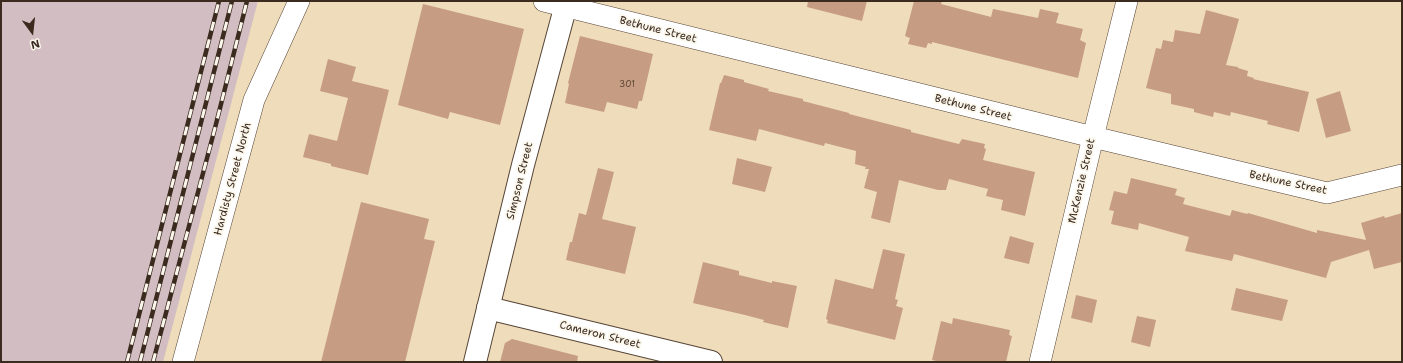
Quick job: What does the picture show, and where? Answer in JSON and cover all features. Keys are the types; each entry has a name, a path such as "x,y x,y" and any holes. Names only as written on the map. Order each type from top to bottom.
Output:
{"main road":[{"name":"Simpson Street","path":"475,362 523,165 566,4"},
{"name":"Cameron Street","path":"488,308 711,362"}],"street":[{"name":"Hardisty Street North","path":"183,362 254,100 299,1"},
{"name":"Bethune Street","path":"544,1 566,4 1093,137 1327,193 1402,175"},
{"name":"McKenzie Street","path":"1040,362 1127,1"}],"shaded area":[{"path":"1,1 258,1 163,362 1,362"}],"building":[{"path":"808,1 867,1 862,21 807,7"},
{"path":"914,1 942,1 941,4 991,17 993,9 1038,18 1040,9 1059,13 1056,23 1083,29 1080,40 1086,43 1078,78 932,42 932,44 928,43 926,48 908,44 910,38 905,36"},
{"path":"423,4 524,29 500,125 450,112 448,119 398,105"},
{"path":"1206,10 1239,19 1226,65 1238,67 1248,71 1247,76 1254,78 1253,79 1309,92 1299,132 1267,124 1268,121 1231,112 1230,116 1214,112 1213,117 1194,112 1194,109 1171,104 1171,94 1146,88 1156,48 1161,49 1163,40 1173,42 1175,30 1200,34"},
{"path":"580,36 653,54 642,101 639,101 637,109 607,102 604,112 565,103 568,83"},
{"path":"328,59 356,67 352,81 389,90 368,175 331,166 331,164 303,157 309,134 337,141 348,98 320,91"},
{"path":"724,75 769,89 768,91 803,99 803,101 911,130 911,132 959,144 962,139 985,144 984,148 986,149 983,160 1035,172 1025,216 1001,210 1003,200 986,196 988,189 949,179 946,190 938,190 899,180 890,223 871,218 877,192 864,188 869,169 865,169 866,167 855,164 856,151 825,143 824,146 759,129 756,141 709,130 720,83"},
{"path":"1340,91 1351,131 1326,138 1316,99"},
{"path":"737,158 772,167 765,192 732,184"},
{"path":"598,168 614,172 602,219 636,227 625,274 566,260 579,213 586,215"},
{"path":"1131,178 1177,189 1175,195 1185,198 1183,204 1230,216 1232,210 1248,213 1317,233 1317,230 1366,240 1361,223 1384,216 1385,218 1402,213 1402,262 1374,269 1369,250 1331,262 1326,278 1234,254 1232,261 1185,251 1189,237 1139,223 1138,230 1111,224 1114,211 1109,210 1114,191 1127,194"},
{"path":"361,202 429,219 424,239 435,241 405,362 321,362"},
{"path":"1010,236 1034,243 1029,264 1004,258"},
{"path":"883,249 905,254 895,299 898,300 896,306 903,308 895,340 827,323 828,320 826,319 835,279 873,289"},
{"path":"703,262 739,271 739,275 772,283 772,281 797,286 788,328 763,322 764,320 745,315 693,303"},
{"path":"1236,288 1288,300 1282,321 1231,310"},
{"path":"1076,295 1097,300 1092,323 1071,318"},
{"path":"1137,316 1156,320 1150,347 1131,342"},
{"path":"953,318 1010,330 1009,335 1012,336 1006,362 941,362 932,360 941,321 952,324"},
{"path":"512,339 578,356 577,362 500,362 505,343"}],"railway":[{"path":"127,362 219,1"},
{"path":"140,362 232,1"},
{"path":"153,362 247,1"}]}
